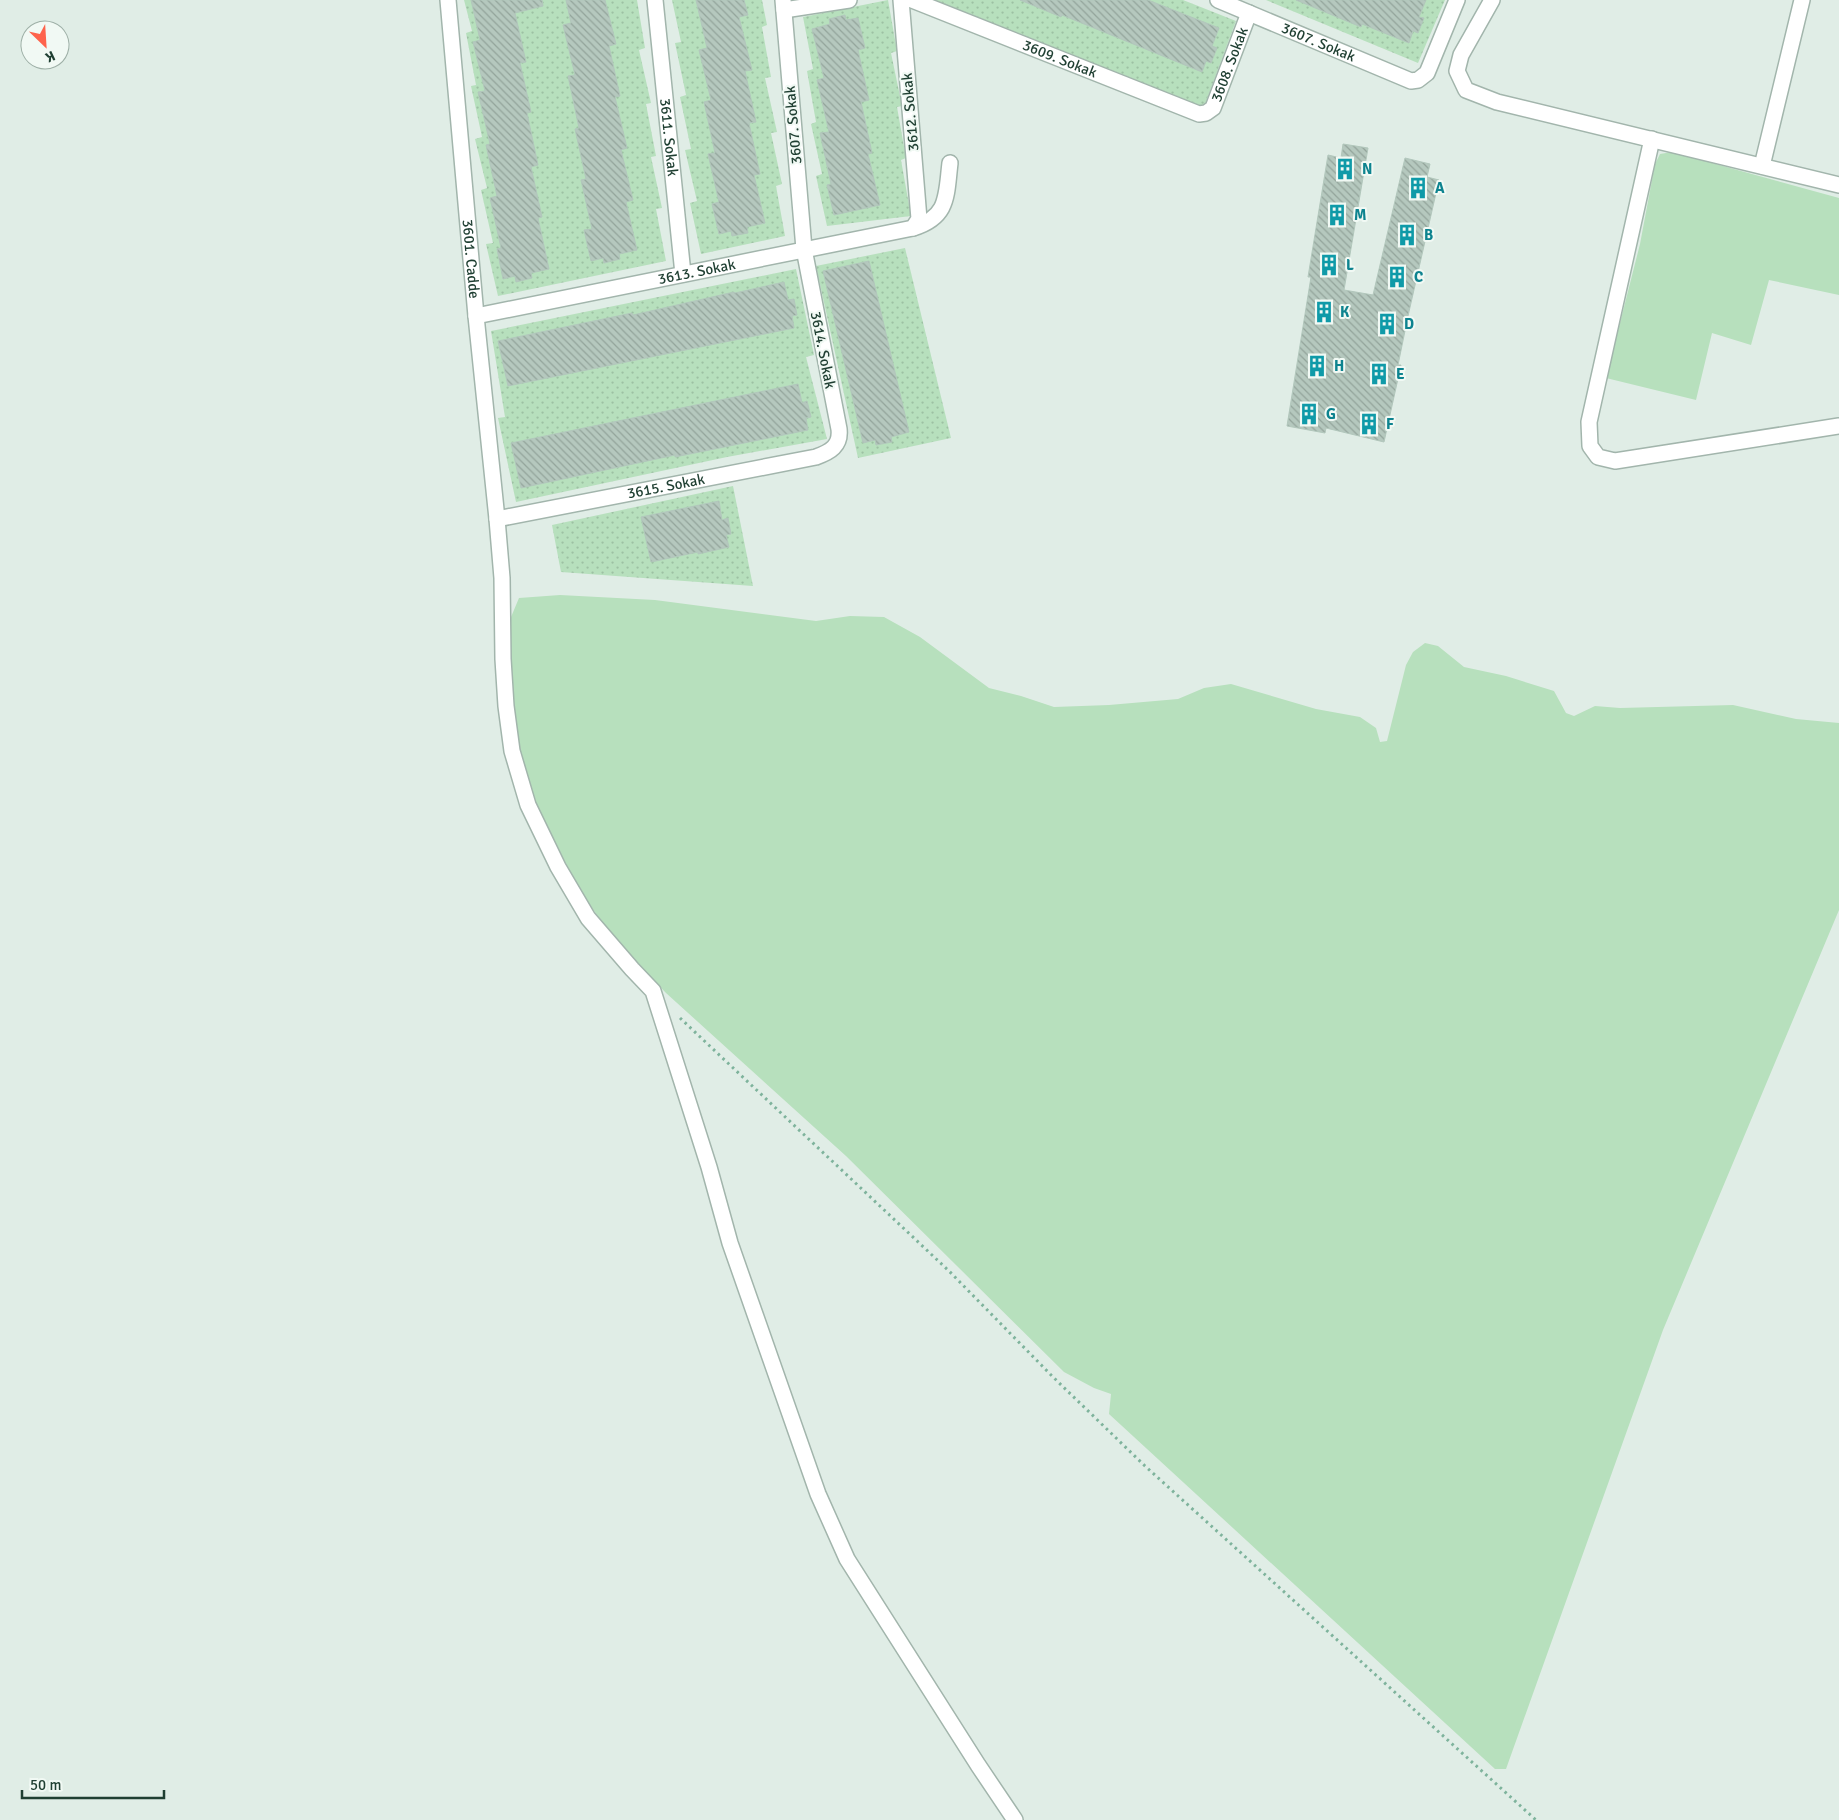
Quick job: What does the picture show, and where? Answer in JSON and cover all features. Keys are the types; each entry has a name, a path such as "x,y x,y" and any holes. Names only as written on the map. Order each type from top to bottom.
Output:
{"street":[{"name":"3601. Cadde","path":"448,0 476,316 502,578 503,659 506,706 512,751 528,805 558,866 588,918 653,991 730,1243 818,1494 847,1559 1015,1820"},
{"name":"3611. Sokak","path":"655,0 683,274"},
{"path":"783,5 850,0"},
{"name":"3612. Sokak","path":"901,0 919,219 915,226"},
{"name":"3609. Sokak","path":"912,0 1191,113 1206,113"},
{"name":"3607. Sokak","path":"1218,0 1411,81 1418,80 1427,73 1457,0"},
{"path":"1492,0 1461,55 1457,71 1466,90 1497,102 1839,185"},
{"path":"1762,166 1802,0"},
{"name":"3607. Sokak","path":"783,5 804,249"},
{"name":"3608. Sokak","path":"1206,113 1213,108 1249,13"},
{"path":"1652,140 1589,422 1590,446 1598,457 1615,461 1839,426"},
{"name":"3613. Sokak","path":"476,316 926,224 938,214 945,198 950,163"},
{"name":"3614. Sokak","path":"804,249 839,429 838,443 834,448"},
{"name":"3615. Sokak","path":"497,519 816,457 834,448"}],"path":[{"path":"673,1012 942,1264 1145,1466 1536,1820"}],"green space":[{"path":"464,0 637,0 645,48 639,50 651,103 646,104 656,156 651,157 662,208 656,209 666,261 498,296 486,244 493,243 481,190 487,188 475,139 482,137 471,86 476,85 466,33 472,31"},
{"path":"672,0 762,0 767,25 762,27 771,77 765,78 777,132 771,133 782,184 776,186 785,236 701,254 690,203 697,201 685,150 691,149 680,97 686,95 675,43 681,42"},
{"path":"888,0 897,51 891,53 902,106 897,107 906,158 901,160 911,216 827,226 816,176 822,174 811,124 816,122 807,71 813,69 803,17"},
{"path":"935,0 1183,0 1236,21 1204,107"},
{"path":"1266,0 1445,0 1418,63"},
{"path":"1672,152 1839,198 1839,295 1769,280 1751,345 1712,333 1696,400 1606,378 1640,244 1655,164 1660,154"},
{"path":"905,248 951,438 858,458 816,266"},
{"path":"796,269 814,355 806,357 827,439 727,457 516,502 498,418 505,417 491,331"},
{"path":"733,486 753,586 561,572 552,525"},
{"path":"560,595 655,600 816,621 850,616 884,617 920,637 989,688 1054,707 1109,705 1178,699 1204,688 1231,684 1316,709 1360,717 1376,728 1380,742 1387,741 1406,665 1413,652 1425,643 1438,646 1464,667 1506,676 1554,691 1566,713 1574,716 1595,706 1620,708 1733,705 1796,719 1839,723 1839,910 1663,1330 1506,1769 1495,1769 1109,1414 1111,1394 1094,1388 1064,1372 846,1156 666,993 614,939 580,891 538,808 521,760 514,729 506,629 519,598"}],"building":[{"path":"471,0 542,0 543,6 515,13 526,62 520,63 531,112 527,113 538,165 531,167 542,217 538,218 549,269 531,273 532,278 516,282 515,276 503,279 497,249 501,248 490,198 497,196 486,145 490,144 478,92 485,91 473,42 480,40"},
{"path":"566,0 605,0 616,44 609,46 620,96 615,97 627,148 621,150 633,200 626,202 637,250 619,254 620,259 604,263 603,258 591,261 584,230 592,229 581,180 586,179 575,129 579,128 568,76 575,75 563,25 571,23"},
{"path":"696,0 744,0 748,15 739,17 752,70 745,71 756,122 749,123 760,174 754,175 765,223 747,227 748,233 732,236 731,231 719,234 712,204 719,202 708,154 715,153 704,102 711,100 699,50 707,48"},
{"path":"1020,0 1148,0 1219,28 1212,46 1217,48 1211,63 1206,61 1202,72 1062,15 1061,17"},
{"path":"1296,0 1426,0 1419,17 1424,18 1418,33 1413,31 1409,43 1362,24 1361,27"},
{"path":"845,15 846,20 858,18 865,48 858,50 869,100 861,102 872,153 868,154 880,205 834,215 827,185 831,184 820,133 829,132 817,80 824,78 812,29 830,24 829,19"},
{"path":"1343,144 1368,148 1344,290 1373,295 1405,158 1430,164 1427,177 1439,180 1408,316 1398,365 1401,365 1384,442 1326,428 1325,433 1287,426 1311,277 1308,277 1328,155 1341,158"},
{"path":"869,261 909,432 891,437 892,442 876,445 875,440 863,443 823,271"},
{"path":"784,282 788,300 794,299 797,315 792,316 794,328 508,386 498,341 632,313 633,315"},
{"path":"798,384 802,403 807,401 811,417 806,418 808,430 675,457 675,455 521,488 511,443"},
{"path":"719,501 722,520 728,518 731,534 726,535 729,547 651,562 641,517"}],"place":[{"name":"N","path":"1345,169"},
{"name":"A","path":"1418,188"},
{"name":"M","path":"1337,215"},
{"name":"B","path":"1407,235"},
{"name":"L","path":"1329,265"},
{"name":"C","path":"1397,277"},
{"name":"K","path":"1324,312"},
{"name":"D","path":"1387,324"},
{"name":"H","path":"1317,366"},
{"name":"E","path":"1379,374"},
{"name":"G","path":"1309,414"},
{"name":"F","path":"1369,424"}]}
